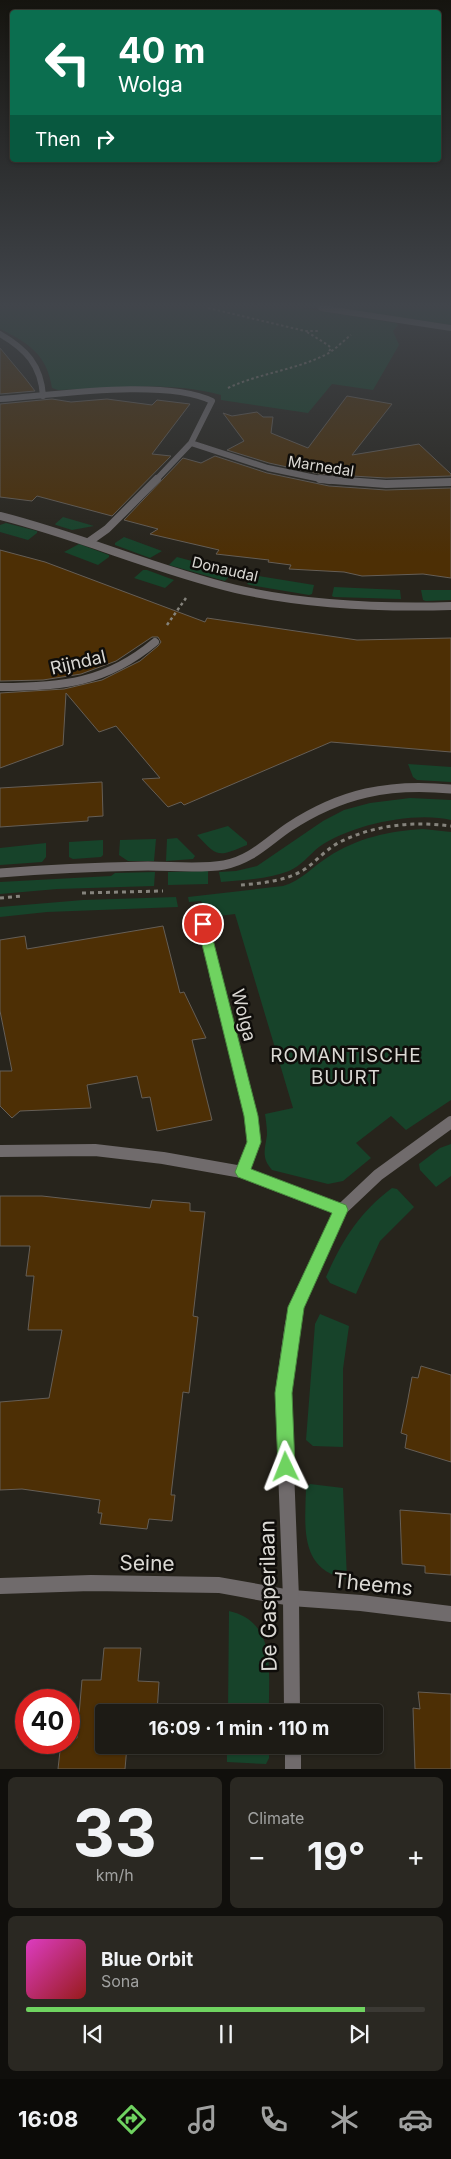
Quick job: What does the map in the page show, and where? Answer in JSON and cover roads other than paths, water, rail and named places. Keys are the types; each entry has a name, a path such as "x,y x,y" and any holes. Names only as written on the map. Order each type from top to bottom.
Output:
{"street":[{"path":"43,391 43,396"},
{"path":"0,399 124,391"},
{"path":"90,541 107,529 136,501 191,443 212,401 210,398 188,393 142,391"},
{"name":"Marnedal","path":"191,443 278,471 319,480 356,485 388,486 451,482"},
{"name":"Donaudal","path":"0,516 90,541 157,567 200,580 282,597 347,605 451,606"},
{"name":"Rijndal","path":"0,687 36,688 85,681 116,670 139,658 154,642"},
{"path":"0,873 69,868 223,865 246,858 307,816 330,803 354,794 398,786 451,789"},
{"name":"Wolga","path":"203,924 251,1116 254,1142 242,1172"},
{"name":"De Gasperilaan","path":"292,1704 292,1598 284,1393 296,1307 341,1210 378,1175 451,1122"},
{"path":"0,1151 95,1150 163,1158 242,1172 341,1210"},
{"name":"Seine","path":"0,1586 91,1583 219,1585 292,1598"},
{"name":"Theems","path":"292,1598 361,1603 451,1614"},
{"path":"293,1754 293,1769"}],"district":[{"name":"ROMANTISCHE BUURT","path":"346,1066"}]}
